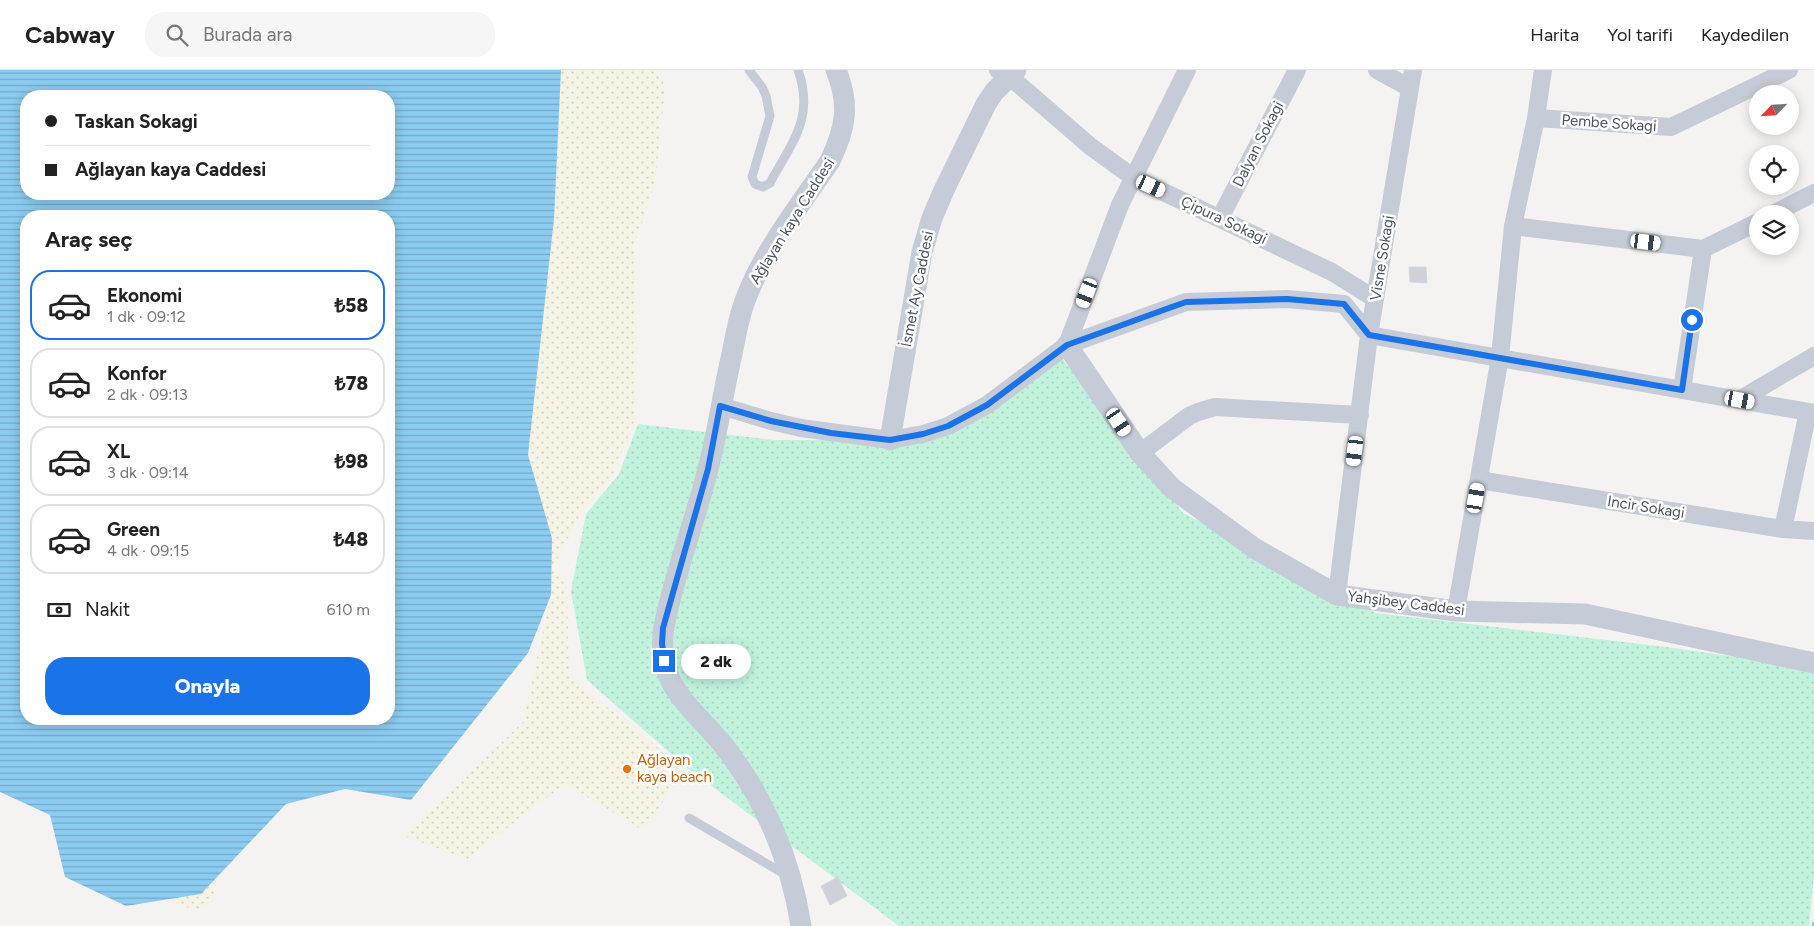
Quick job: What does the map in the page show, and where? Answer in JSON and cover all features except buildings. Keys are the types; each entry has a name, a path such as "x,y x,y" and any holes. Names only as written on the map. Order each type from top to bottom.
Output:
{"street":[{"name":"Ağlayan kaya Caddesi","path":"801,926 790,878 772,823 743,770 680,695 670,678 664,661 662,643 663,628 708,469 739,319 748,292 760,268 830,161 840,142 845,106 836,70"},
{"path":"1067,345 1120,205 1187,70"},
{"name":"Dalyan Sokagi","path":"1220,218 1296,70"},
{"path":"1377,70 1410,88"},
{"name":"Visne Sokagi","path":"1337,595 1369,335 1413,70"},
{"path":"1456,611 1500,358 1513,226 1536,118 1543,70"},
{"name":"Pembe Sokagi","path":"1536,118 1671,127 1788,70"},
{"name":"Çipura Sokagi","path":"1007,72 1090,146 1134,178 1332,272 1376,299"},
{"name":"İsmet Ay Caddesi","path":"890,440 917,274 932,218 986,104 1007,72"},
{"path":"1791,205 1814,193"},
{"path":"1513,226 1703,250 1749,227"},
{"path":"1682,390 1703,250"},
{"path":"720,406 801,428 890,440 923,434 948,426 987,405 1067,345 1186,302 1287,299 1344,304 1369,335 1811,412 1783,529"},
{"name":"Yahşibey Caddesi","path":"1067,345 1140,453 1172,488 1254,548 1337,595 1456,611 1585,614 1814,663"},
{"path":"1740,400 1814,356"},
{"path":"1140,453 1190,416 1215,407 1360,415"},
{"name":"Incir Sokagi","path":"1479,480 1783,529 1814,532"}],"lane":[{"path":"749,70 762,87 769,106 770,116 752,177 755,184 763,187 770,183 801,127 805,98 798,70"},
{"path":"689,818 790,878"}],"path":[{"path":"1813,926 1814,921"}],"green space":[{"path":"1057,352 1183,513 1376,613 1666,647 1814,668 1814,876 1809,926 899,926 686,767 587,680 571,591 586,514 619,474 638,424 774,440 890,440 923,434"}],"sand":[{"path":"561,70 661,70 665,91 655,183 634,247 637,335 634,422 612,477 581,512 553,568 567,588 569,672 583,688 655,745 683,771 644,831 565,784 467,859 404,836 523,722 551,595 528,455 554,219"},
{"path":"211,880 215,899 200,908 190,908 174,903 167,888"}],"water":[{"path":"0,70 561,70 554,219 528,455 552,538 551,595 528,653 411,800 345,789 286,804 201,894 126,906 65,877 50,815 0,792"}],"place":[{"name":"Ağlayan kaya beach","path":"627,769"}],"route":[{"path":"664,661 663,628 708,469 720,406 771,421 831,433 890,440 923,434 948,426 987,405 1067,345 1084,338 1186,302 1287,299 1344,304 1369,335 1682,390 1692,320"}]}
